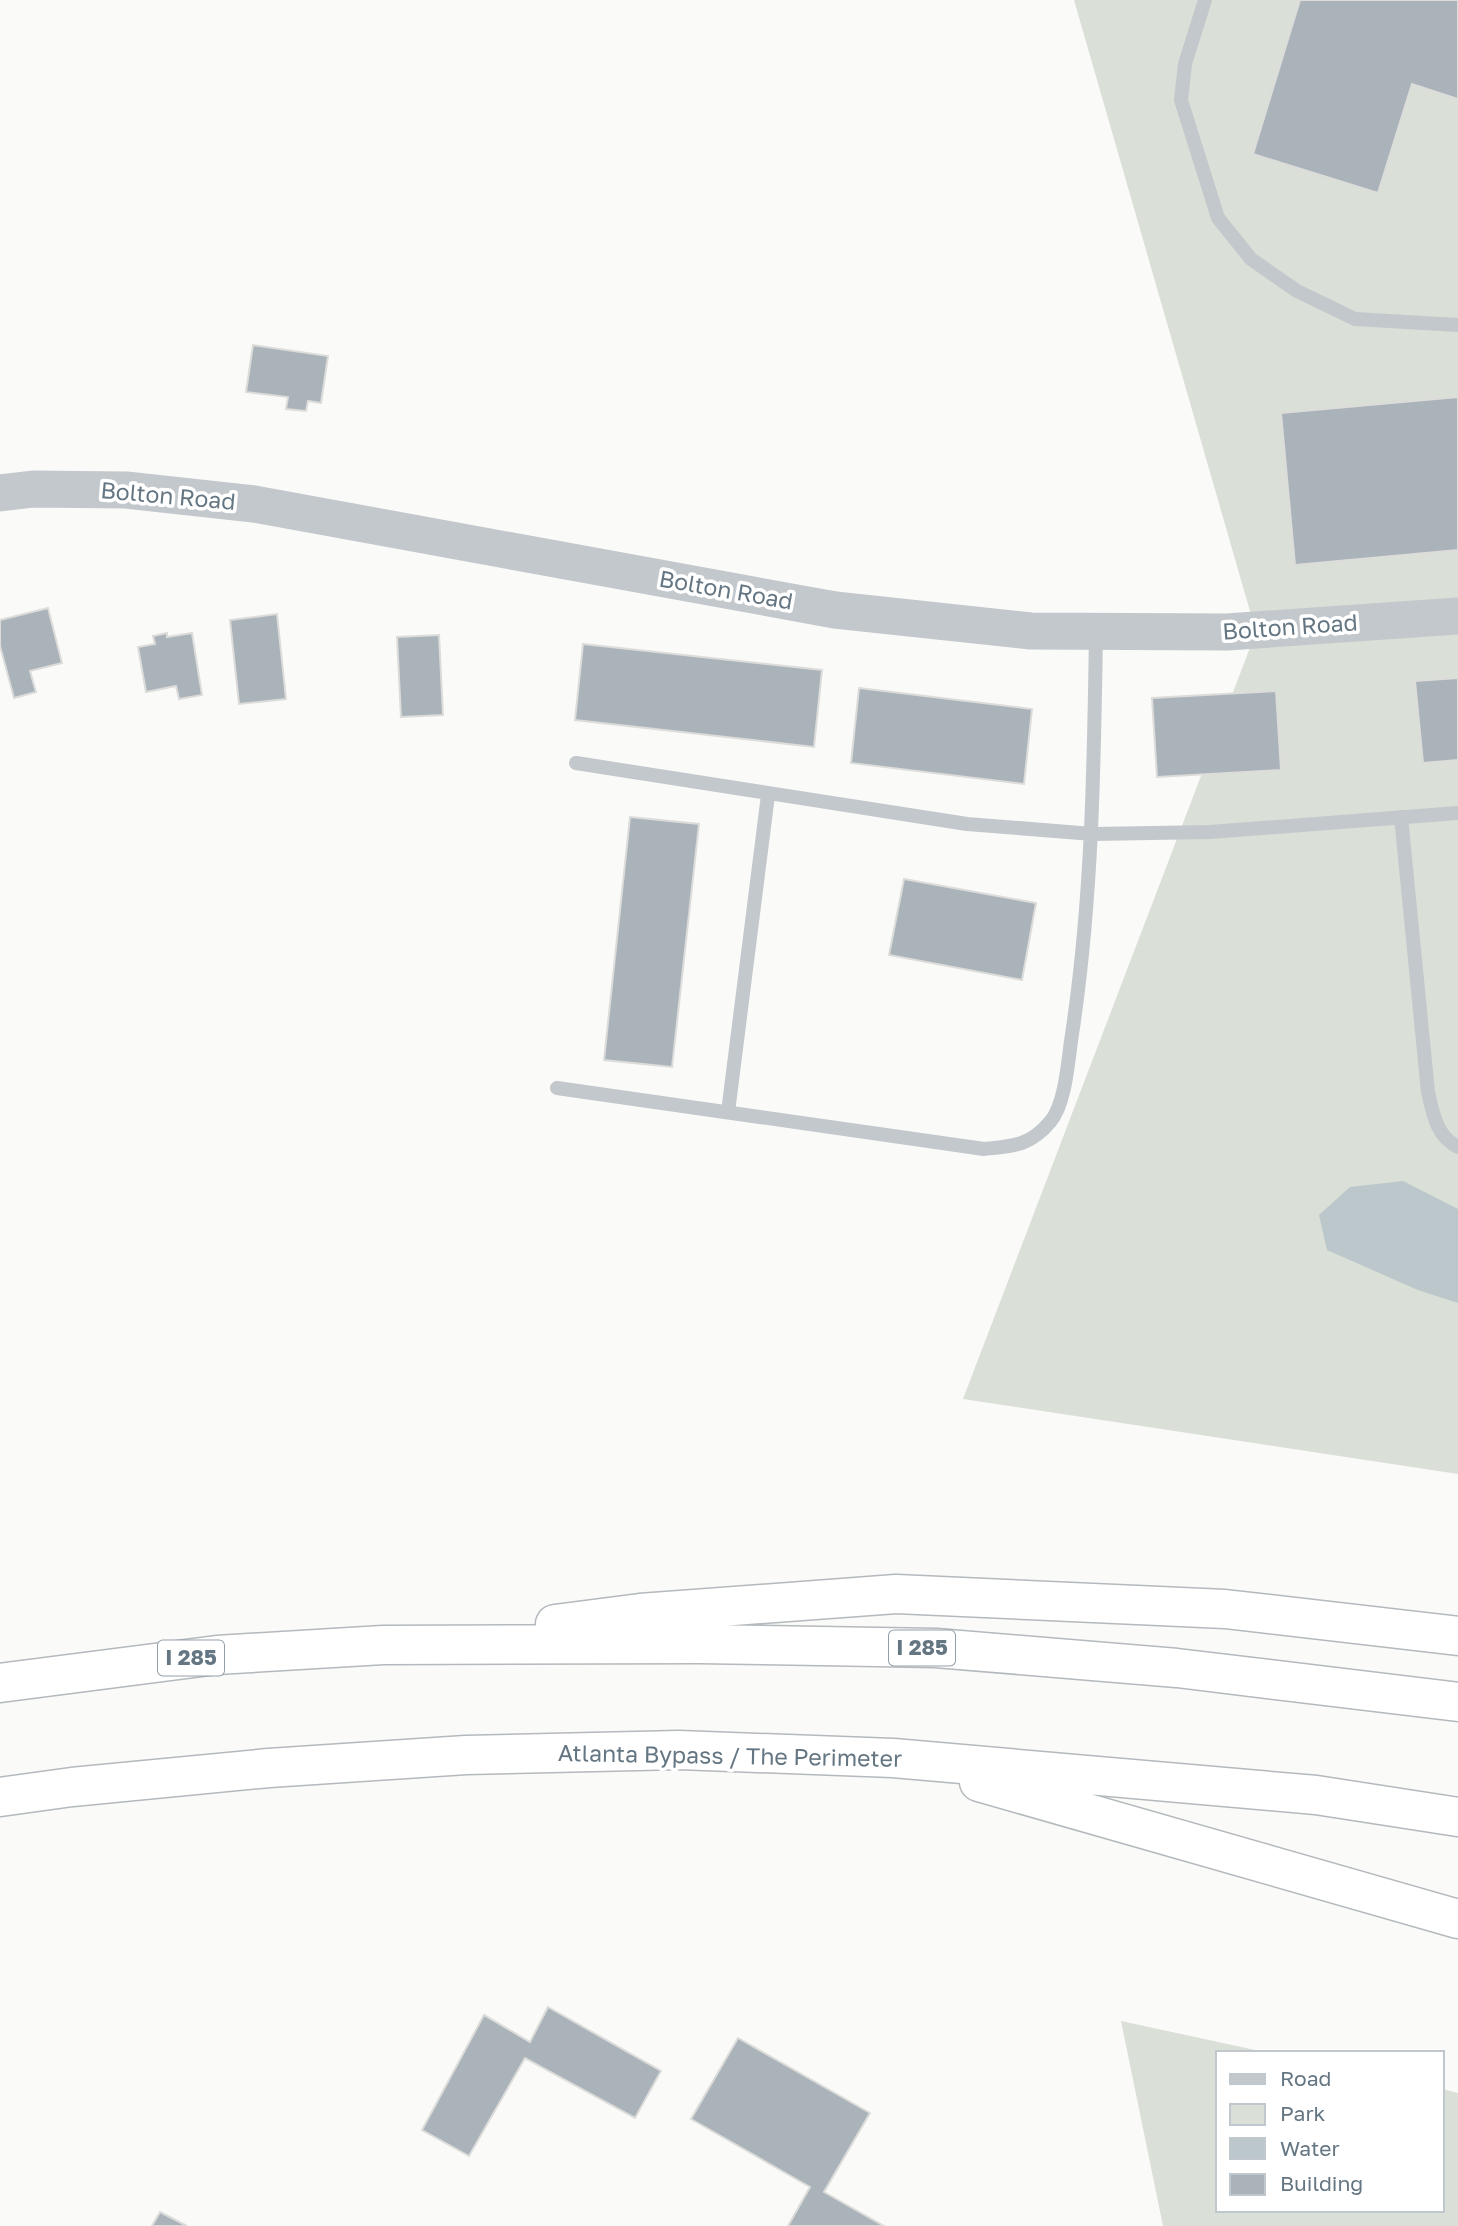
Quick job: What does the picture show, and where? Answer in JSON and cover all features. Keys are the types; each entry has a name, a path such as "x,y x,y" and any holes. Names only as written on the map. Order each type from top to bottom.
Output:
{"highway":[{"path":"383,1645 640,1613 896,1594 1225,1609 1458,1636"},
{"name":"I 285","path":"0,1683 217,1655 383,1645 698,1644 936,1648 1177,1668 1458,1702"},
{"name":"Atlanta Bypass / The Perimeter","path":"0,1797 72,1787 269,1768 466,1755 678,1750 892,1758 1316,1795 1458,1817"},
{"path":"892,1758 1458,1919"}],"street":[{"name":"Bolton Road","path":"0,493 33,489 127,490 254,504 835,610 1031,631 1227,632 1458,616"}],"lane":[{"path":"1205,0 1185,64 1181,100 1218,218 1251,259 1297,291 1355,319 1458,325"},
{"path":"557,1088 984,1149 1024,1144 1052,1121 1064,1086 1080,979 1093,834 1096,631"},
{"path":"576,763 967,824 1093,834 1210,832 1458,813"},
{"path":"728,1112 768,795"},
{"path":"1401,817 1428,1092 1435,1124 1451,1143 1458,1147"}],"green space":[{"path":"1074,0 1458,0 1458,1474 963,1399 1256,632"},
{"path":"1121,2021 1260,2051 1216,2051 1216,2212 1444,2212 1444,2090 1458,2093 1458,2226 1163,2226"}],"water":[{"path":"1403,1181 1458,1209 1458,1303 1418,1290 1327,1250 1319,1215 1350,1187"}],"building":[{"path":"1300,0 1458,0 1458,99 1412,84 1378,193 1253,154"},
{"path":"253,345 328,356 321,403 308,401 306,411 286,409 288,397 246,392"},
{"path":"1458,397 1458,550 1295,565 1281,413"},
{"path":"48,608 62,663 30,671 36,692 14,698 0,646 0,620"},
{"path":"277,614 286,699 239,704 230,620"},
{"path":"167,633 167,637 192,633 202,695 179,699 176,686 146,692 138,647 155,644 153,636"},
{"path":"439,635 443,715 401,717 397,637"},
{"path":"583,644 822,670 814,747 575,720"},
{"path":"1458,678 1458,760 1423,763 1415,681"},
{"path":"859,688 1032,709 1024,784 851,763"},
{"path":"1276,691 1281,770 1157,777 1152,698"},
{"path":"630,817 699,824 672,1067 604,1060"},
{"path":"904,879 1036,903 1022,980 889,955"},
{"path":"548,2007 661,2071 635,2118 525,2058 469,2156 422,2130 484,2015 530,2042"},
{"path":"738,2038 870,2113 824,2192 884,2226 788,2226 810,2187 691,2119"},
{"path":"160,2212 187,2226 152,2226"}]}
